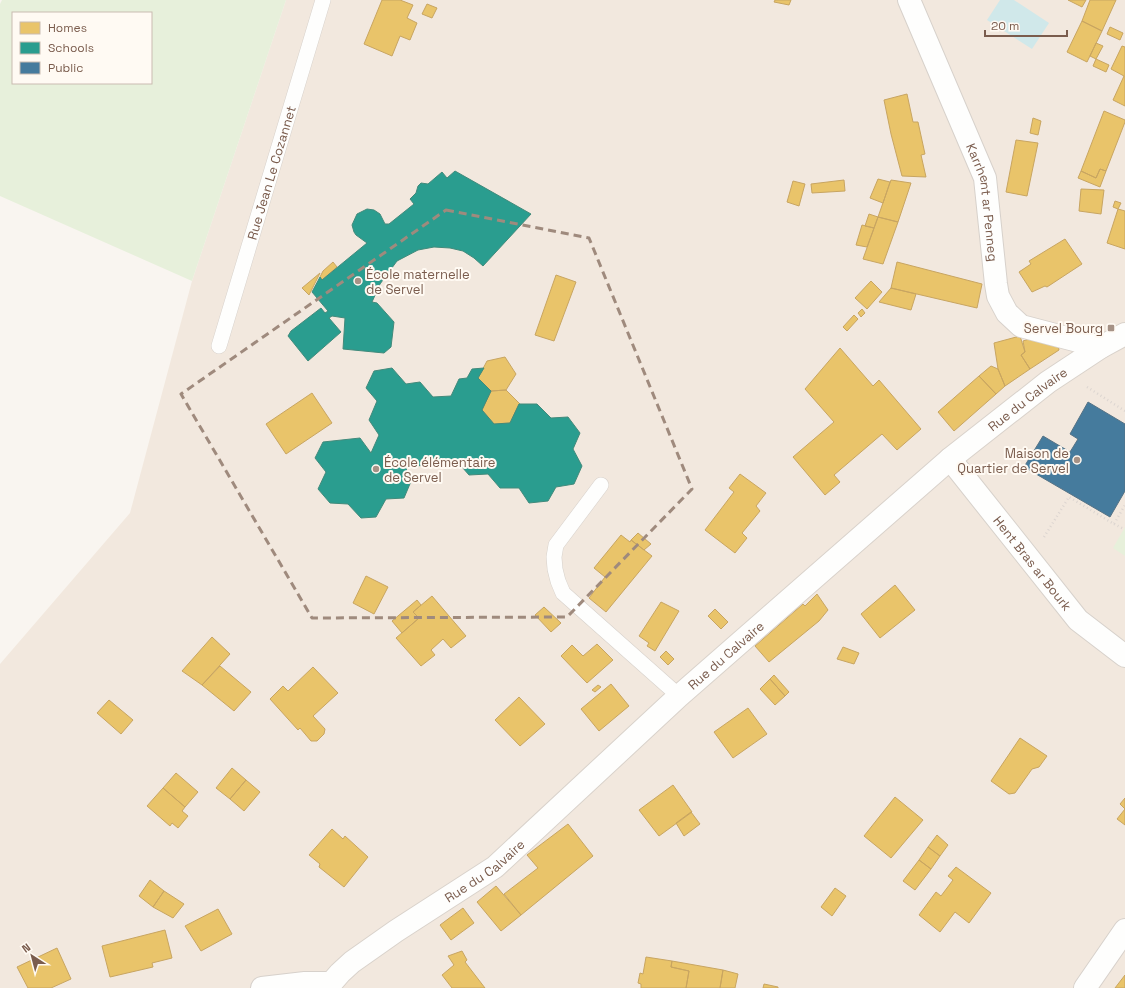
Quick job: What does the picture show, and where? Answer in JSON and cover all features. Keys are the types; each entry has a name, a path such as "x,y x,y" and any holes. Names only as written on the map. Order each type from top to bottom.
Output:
{"street":[{"name":"Karrhent ar Penneg","path":"909,0 985,178 996,284 998,296 1001,302 1007,312 1021,326 1101,347"},
{"name":"Rue du Calvaire","path":"329,985 352,962 396,931 495,867 679,696 950,459 1062,372 1101,347 1125,334"},
{"name":"Hent Bras ar Bourk","path":"950,459 1078,620 1125,656"},
{"path":"1085,988 1125,930"},
{"path":"262,988 305,983 329,985"}],"lane":[{"name":"Rue Jean Le Cozannet","path":"219,346 322,0"},
{"path":"601,485 556,545 554,558 558,582 563,592 679,696"}],"path":[{"path":"1062,372 1125,411"},
{"path":"1040,542 1069,497 1124,529"},
{"path":"1114,524 1125,505"}],"highlighted area":[{"path":"446,210 589,238 692,489 567,617 312,618 181,394"}],"shaded area":[{"path":"286,0 1125,0 1125,988 0,988 0,664 130,513 192,281"}],"green space":[{"path":"2,0 286,0 192,281 0,196 0,4"},
{"path":"1125,527 1125,556 1113,548"}],"water":[{"path":"1000,0 1014,0 1049,23 1032,49 987,20"}],"building: Homes":[{"path":"382,0 400,0 413,5 407,18 417,23 410,40 400,36 392,56 364,44"},
{"path":"775,0 791,0 789,5 774,2"},
{"path":"1068,0 1086,0 1082,7"},
{"path":"1090,0 1116,0 1102,31 1082,21"},
{"path":"427,4 437,8 432,18 422,14"},
{"path":"1082,21 1102,31 1087,62 1067,52"},
{"path":"1110,27 1123,33 1120,40 1107,34"},
{"path":"1096,43 1103,46 1096,59 1090,56"},
{"path":"1122,46 1125,47 1125,106 1113,100 1124,76 1111,69"},
{"path":"1096,59 1109,65 1106,72 1093,66"},
{"path":"907,94 913,122 918,122 925,154 921,155 926,177 902,176 891,134 884,100"},
{"path":"1104,111 1125,120 1125,122 1106,171 1100,169 1096,178 1081,171"},
{"path":"1033,118 1041,121 1038,135 1030,133"},
{"path":"1016,140 1038,143 1027,196 1006,192"},
{"path":"1100,169 1106,171 1100,187 1078,178 1081,171 1096,178"},
{"path":"878,179 890,182 883,203 870,198"},
{"path":"844,180 845,191 812,193 811,184"},
{"path":"891,180 911,183 898,222 878,217"},
{"path":"793,181 805,184 799,206 787,202"},
{"path":"1081,189 1104,190 1101,214 1079,211"},
{"path":"1115,201 1121,203 1118,209 1113,207"},
{"path":"1118,209 1125,211 1125,249 1107,243"},
{"path":"869,214 878,217 874,228 865,226"},
{"path":"878,217 898,222 883,264 863,259"},
{"path":"862,225 874,228 867,247 856,245"},
{"path":"1065,239 1082,264 1047,287 1045,286 1032,292 1019,272 1031,264 1029,261"},
{"path":"333,262 337,267 322,280 320,277 323,271"},
{"path":"897,262 982,284 977,308 891,288"},
{"path":"320,273 309,295 302,288"},
{"path":"556,275 576,282 554,341 535,335"},
{"path":"871,281 882,292 867,309 855,298"},
{"path":"891,288 916,294 911,310 879,302"},
{"path":"862,309 865,313 861,317 858,313"},
{"path":"854,315 858,319 847,331 843,327"},
{"path":"1020,336 1025,352 1021,355 1030,369 1005,386 998,369 994,343"},
{"path":"1032,338 1058,345 1059,350 1030,369 1021,355 1025,352 1023,341"},
{"path":"840,348 873,386 879,380 921,429 897,450 882,434 834,475 840,482 825,495 793,457 834,422 805,389"},
{"path":"505,357 516,374 506,390 491,391 478,378 487,361"},
{"path":"991,366 998,369 1005,386 996,394 979,376"},
{"path":"979,376 996,394 954,431 938,412"},
{"path":"506,390 520,404 510,423 494,424 482,410 491,391"},
{"path":"312,393 332,423 286,454 266,424"},
{"path":"740,474 766,493 756,506 760,511 742,533 747,538 735,553 705,530 734,492 729,488"},
{"path":"638,533 651,544 644,550 631,540"},
{"path":"621,535 630,542 631,540 652,556 606,612 589,598 605,577 594,568"},
{"path":"366,576 388,587 374,614 353,603"},
{"path":"895,585 915,610 880,638 861,614"},
{"path":"817,594 828,610 819,621 769,662 755,646 803,604 805,606"},
{"path":"432,596 466,636 451,648 443,639 431,650 435,655 421,666 396,638 419,618 413,612"},
{"path":"417,600 421,605 413,612 419,618 402,633 392,621"},
{"path":"661,602 679,611 655,651 647,646 649,643 639,636"},
{"path":"544,607 561,623 551,632 535,615"},
{"path":"715,609 728,622 721,629 708,616"},
{"path":"212,637 230,654 202,685 182,671"},
{"path":"597,644 613,660 587,683 561,656 572,645 583,656"},
{"path":"843,647 859,653 854,664 837,659"},
{"path":"666,651 674,659 668,665 660,657"},
{"path":"220,666 251,692 234,711 202,685"},
{"path":"313,667 338,693 313,716 325,729 324,734 317,741 311,741 300,728 298,730 270,699 283,686 288,691"},
{"path":"774,675 789,692 785,696 770,679"},
{"path":"770,679 785,696 775,705 760,689"},
{"path":"611,684 629,706 599,731 581,709"},
{"path":"598,685 601,687 595,692 592,690"},
{"path":"519,697 545,724 520,746 495,720"},
{"path":"109,700 133,720 121,734 97,713"},
{"path":"748,708 767,734 733,758 714,732"},
{"path":"1020,738 1047,756 1039,767 1032,769 1015,793 1009,794 991,781"},
{"path":"232,768 246,780 230,799 216,788"},
{"path":"176,773 198,792 185,807 163,788"},
{"path":"246,780 260,792 244,811 230,799"},
{"path":"673,785 692,812 659,836 639,810"},
{"path":"163,788 185,807 182,811 188,816 178,828 172,823 170,826 147,806"},
{"path":"895,797 923,820 891,858 864,836"},
{"path":"1125,798 1125,809 1120,804"},
{"path":"1125,809 1125,825 1117,819"},
{"path":"691,812 700,824 684,836 676,823"},
{"path":"568,824 593,856 521,915 504,894 538,868 527,855"},
{"path":"332,829 343,839 345,836 368,857 344,887 319,867 320,864 309,855"},
{"path":"937,835 948,845 940,856 928,847"},
{"path":"928,847 940,856 931,869 919,860"},
{"path":"919,860 931,869 915,890 903,881"},
{"path":"956,867 991,893 969,923 955,912 940,932 919,915 936,892 941,896 953,880 948,876"},
{"path":"150,880 164,891 153,907 139,896"},
{"path":"496,886 521,915 501,931 477,902"},
{"path":"835,888 846,896 832,916 821,907"},
{"path":"164,891 184,904 173,918 153,907"},
{"path":"463,908 474,923 451,940 440,925"},
{"path":"218,909 232,934 201,951 185,926"},
{"path":"165,930 172,958 152,963 153,967 110,977 102,946"},
{"path":"57,948 71,979 51,988 28,988 17,967"},
{"path":"462,951 467,960 465,962 485,988 452,988 442,975 454,965 448,956"},
{"path":"646,957 672,961 671,967 689,971 686,988 641,988 641,984 638,983 640,973 643,974"},
{"path":"672,961 723,970 720,988 686,988 689,971 671,967"},
{"path":"723,970 738,974 735,988 720,988"},
{"path":"1125,975 1125,988 1115,988"},
{"path":"764,984 778,987 778,988 763,988"}],"building: Schools":[{"path":"455,171 531,214 483,266 463,251 434,247 418,250 397,261 380,284 372,302 377,303 394,322 391,347 384,353 343,349 345,318 332,316 329,318 341,332 308,361 288,336 291,331 321,308 325,313 328,311 312,292 320,277 322,280 367,243 354,232 352,225 357,214 367,209 374,210 380,214 385,224 389,224 414,204 410,199 416,193 418,186 421,183 428,184 442,172 447,178"},
{"path":"392,368 406,384 420,382 433,397 451,396 459,379 467,378 472,369 484,368 478,378 491,391 482,410 494,424 510,423 519,404 537,404 551,418 568,417 580,433 573,449 582,466 574,484 556,487 548,501 529,503 519,488 500,488 488,474 469,475 455,459 440,460 438,464 405,467 412,479 404,498 386,499 376,517 361,518 348,504 330,503 318,489 326,472 315,458 323,442 360,438 371,453 379,435 369,420 377,401 366,388 374,371"}],"building: Public":[{"name":"Maison de Quartier de Servel","path":"1088,402 1125,424 1125,491 1110,517 1024,467 1043,436 1070,452 1078,439 1070,434"}],"place":[{"name":"École maternelle de Servel","path":"358,281"},
{"name":"Servel Bourg","path":"1111,328"},
{"name":"Maison de Quartier de Servel","path":"1077,460"},
{"name":"École élémentaire de Servel","path":"376,469"}]}
